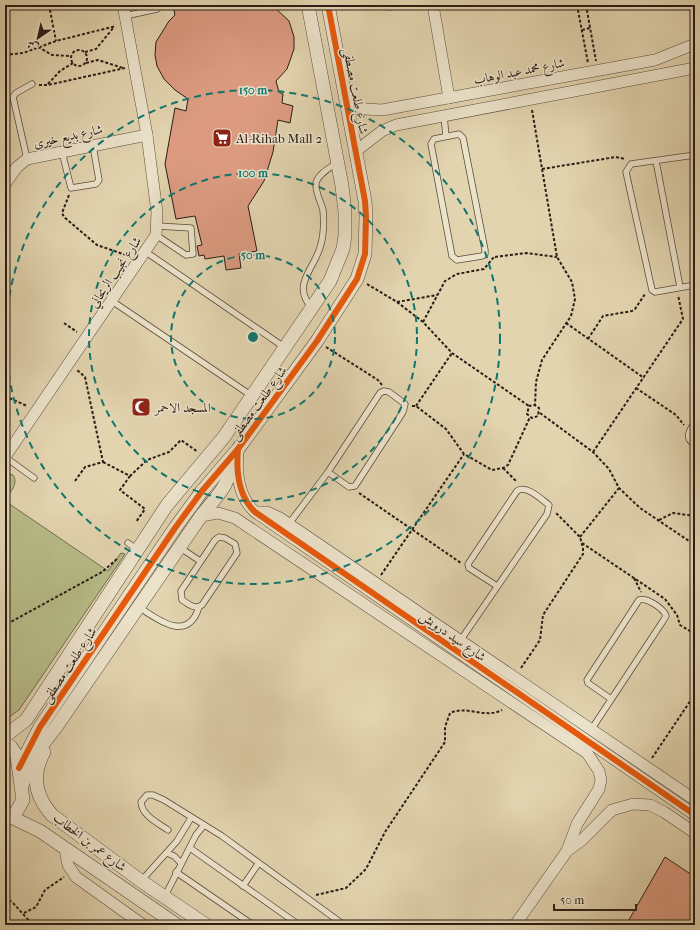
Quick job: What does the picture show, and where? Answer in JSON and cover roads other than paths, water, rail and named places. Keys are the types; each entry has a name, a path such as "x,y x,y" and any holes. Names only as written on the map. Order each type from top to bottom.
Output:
{"street":[{"name":"شارع طلعت مصطفى","path":"5,736 26,720 133,546 208,458 301,326 330,282 343,249 345,236 345,212 338,162 308,5"},
{"name":"شارع طلعت مصطفى","path":"19,768 40,727 175,528 202,491 234,454 318,340 357,279 365,254 366,216 356,151 328,5"},
{"path":"433,5 449,98"},
{"path":"125,15 129,67 146,134 157,212 156,231"},
{"name":"شارع محمد عبد الوهاب","path":"347,102 365,109 382,110 655,60 695,44"},
{"path":"356,151 382,131 396,125 695,68"},
{"name":"شارع بديع خيرى","path":"5,184 17,168 27,159 146,134"},
{"name":"شارع نجيب الريحاني","path":"5,457 144,256 156,231"},
{"path":"301,326 318,340"},
{"path":"22,785 33,757 56,728 201,516 227,482 231,471 234,454"},
{"name":"شارع سيد درويش","path":"234,454 239,480 245,499 255,512 508,688 643,772 695,815"},
{"path":"255,512 274,514 591,730 643,772 695,800"},
{"name":"شارع سيد درويش","path":"201,516 218,513 235,518 582,749 592,758 601,780 599,789 577,824 567,851"},
{"path":"508,688 515,678"},
{"name":"شارع عمر بن الخطاب","path":"56,728 37,768 36,785 41,801 52,815 141,881 206,925"},
{"path":"5,743 14,751 19,768 23,800 19,810 8,818"},
{"path":"515,925 567,851 582,840 606,814 626,805 642,804 657,808 695,833"},
{"name":"شارع عمر بن الخطاب","path":"8,818 32,827 177,925"},
{"path":"65,849 66,857 72,872 82,882 143,925"}],"lane":[{"path":"125,15 157,9 161,5"},
{"path":"27,159 13,98 16,93 32,84"},
{"path":"444,116 446,136"},
{"path":"459,134 463,138 485,250 482,256 457,260 452,256 431,144 434,139 446,136 459,134"},
{"path":"62,152 71,188 98,183 93,145"},
{"path":"695,155 631,164 626,172 650,287 655,292 695,285"},
{"path":"656,161 678,288"},
{"path":"312,308 306,300 303,285 306,275 317,257 323,234 323,210 316,185 319,178 338,162"},
{"path":"191,228 193,254 186,255 156,231 191,228"},
{"path":"144,256 285,348"},
{"path":"112,301 252,396"},
{"path":"288,524 328,472 380,393 384,391 389,392 405,404 405,408 352,488 328,472"},
{"path":"695,422 688,432 687,437 690,442 695,445"},
{"path":"5,457 34,478"},
{"path":"460,640 547,514 549,505 526,488 520,488 468,564 469,568 497,586"},
{"path":"138,607 163,623 174,626 192,620 196,616 199,606 236,555 237,546 225,538 219,537 200,561 180,594 182,600 192,606 199,606"},
{"path":"180,547 200,561"},
{"path":"591,730 666,616 665,613 643,599 639,600 587,680 588,683 611,699"},
{"path":"168,830 148,816 144,811 142,802 147,795 153,795 164,800 204,825 343,925"},
{"path":"141,881 177,841 191,818"},
{"path":"164,897 196,835 204,825"},
{"path":"190,848 299,925"},
{"path":"167,853 174,856 181,863"},
{"path":"243,886 258,864"},
{"path":"176,872 253,925"}],"place":[{"name":"Al-Rihab Mall 2","path":"222,138"},
{"name":"المسجد الاحمر","path":"141,407"}]}
